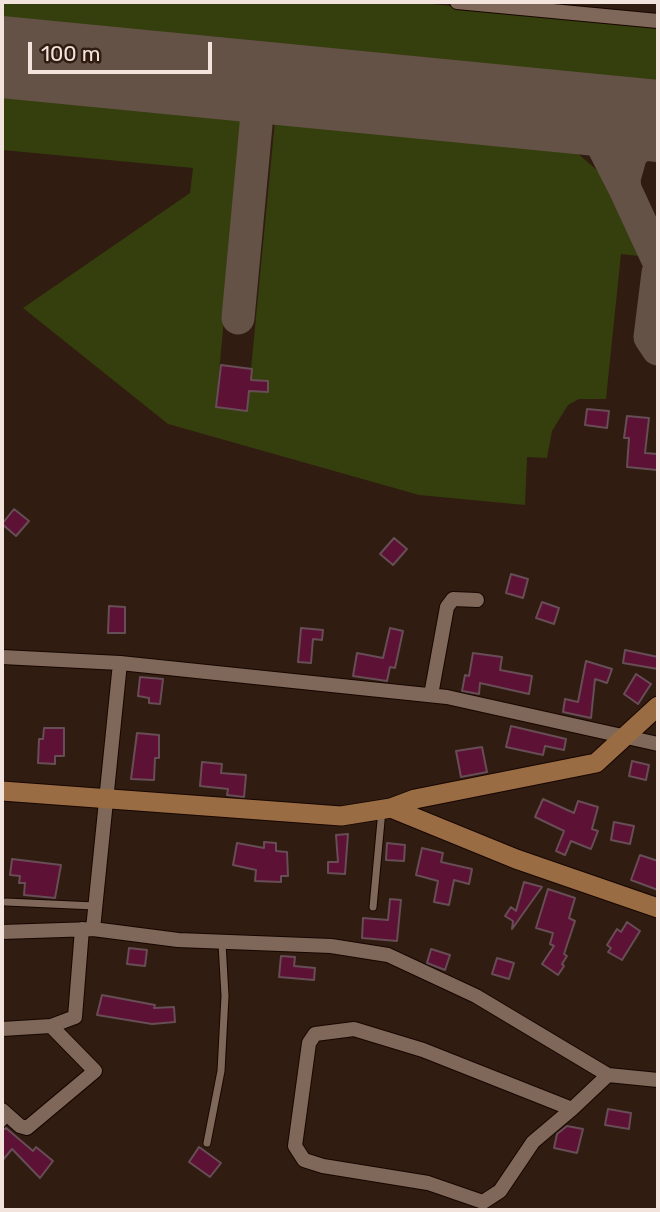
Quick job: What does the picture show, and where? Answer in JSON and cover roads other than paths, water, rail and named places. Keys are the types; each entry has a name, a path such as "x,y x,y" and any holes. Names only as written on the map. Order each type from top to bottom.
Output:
{"street":[{"path":"457,2 658,21"},
{"path":"431,695 447,607 453,599 477,600"},
{"path":"2,657 120,663 431,695 658,744"},
{"path":"2,1029 51,1026 75,1017 87,929 95,906 120,663"},
{"path":"2,791 341,816 387,809 415,799 596,763 658,706"},
{"path":"387,809 516,859 658,908"},
{"path":"2,932 87,929 222,943 331,946 388,955 476,996 608,1075 658,1080"},
{"path":"4,1117 27,1128 95,1071 51,1026"},
{"path":"572,1108 423,1050 354,1029 316,1034 309,1043 295,1146 304,1160 323,1166 428,1184 483,1202 500,1191 533,1142 572,1108 608,1075"}],"lane":[{"path":"373,907 387,809"},
{"path":"6,902 95,906"},
{"path":"206,1143 221,1072 225,996 222,943"}]}
